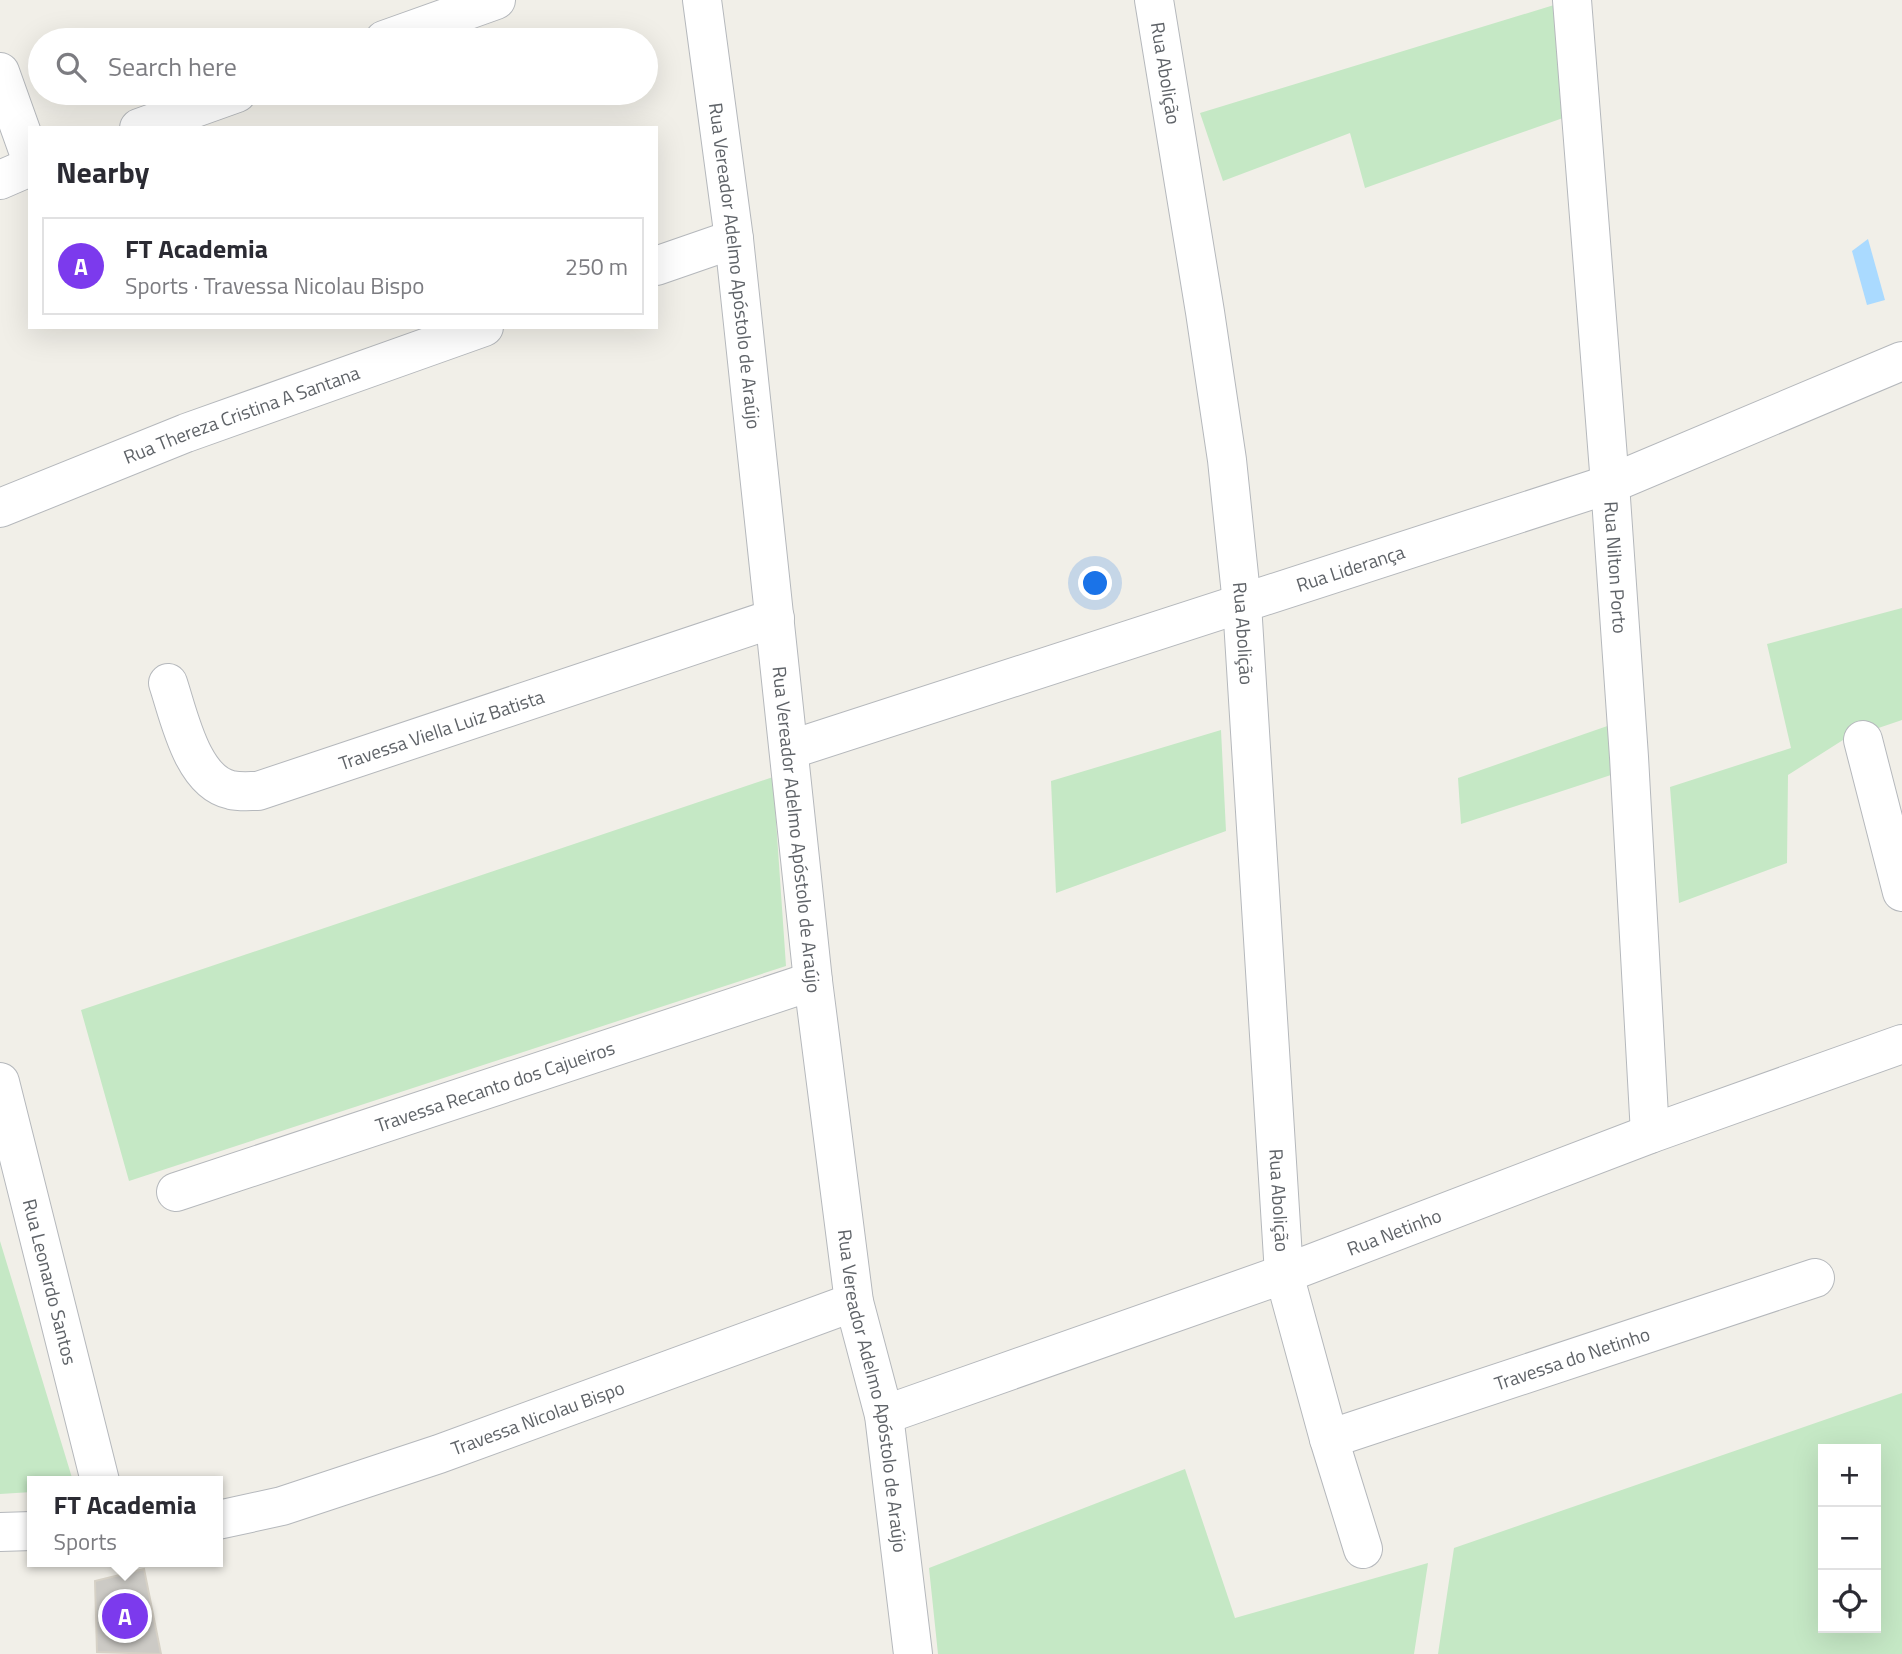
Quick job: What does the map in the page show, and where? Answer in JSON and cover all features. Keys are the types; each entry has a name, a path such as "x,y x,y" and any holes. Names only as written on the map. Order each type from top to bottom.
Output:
{"street":[{"path":"418,28 496,0"},
{"name":"Rua Vereador Adelmo Apóstolo de Araújo","path":"702,0 734,239 813,981 854,1302 884,1415 913,1654"},
{"name":"Rua Abolição","path":"1154,0 1225,446 1242,604 1284,1275"},
{"name":"Rua Nilton Porto","path":"1572,0 1630,771 1650,1134"},
{"path":"0,72 28,150"},
{"path":"145,126 203,105"},
{"path":"0,180 28,168"},
{"path":"658,265 734,239"},
{"name":"Rua Thereza Cristina A Santana","path":"0,508 186,433 478,329"},
{"name":"Rua Liderança","path":"789,750 1610,484 1902,360"},
{"name":"Travessa Viella Luiz Batista","path":"168,683 192,754 208,778 230,790 258,791 775,618"},
{"path":"1863,740 1902,892"},
{"name":"Travessa Recanto dos Cajueiros","path":"176,1192 813,981"},
{"name":"Rua Netinho","path":"884,1415 1284,1275 1650,1134 1902,1044"},
{"name":"Rua Leonardo Santos","path":"0,1082 99,1476"},
{"path":"1284,1275 1329,1439 1363,1549"},
{"name":"Travessa do Netinho","path":"1329,1439 1815,1278"},
{"name":"Travessa Nicolau Bispo","path":"223,1519 282,1506 439,1454 854,1302"},
{"path":"0,1532 27,1531"}],"green space":[{"path":"1554,5 1563,118 1365,188 1350,133 1223,181 1200,113"},
{"path":"1902,608 1902,720 1843,740 1788,775 1787,863 1679,903 1670,787 1791,748 1767,644"},
{"path":"1616,723 1611,775 1461,824 1458,778"},
{"path":"1221,730 1226,831 1056,893 1051,781"},
{"path":"773,777 786,966 129,1181 81,1010"},
{"path":"0,1241 71,1476 27,1476 27,1492 0,1494"},
{"path":"1902,1393 1902,1654 1438,1654 1454,1548"},
{"path":"1185,1469 1235,1618 1428,1563 1414,1654 938,1654 929,1568"}],"water":[{"path":"1868,239 1885,300 1867,305 1852,251"}],"building":[{"path":"144,1569 161,1654 97,1652 95,1581"}],"place":[{"name":"FT Academia","path":"125,1616"}]}
